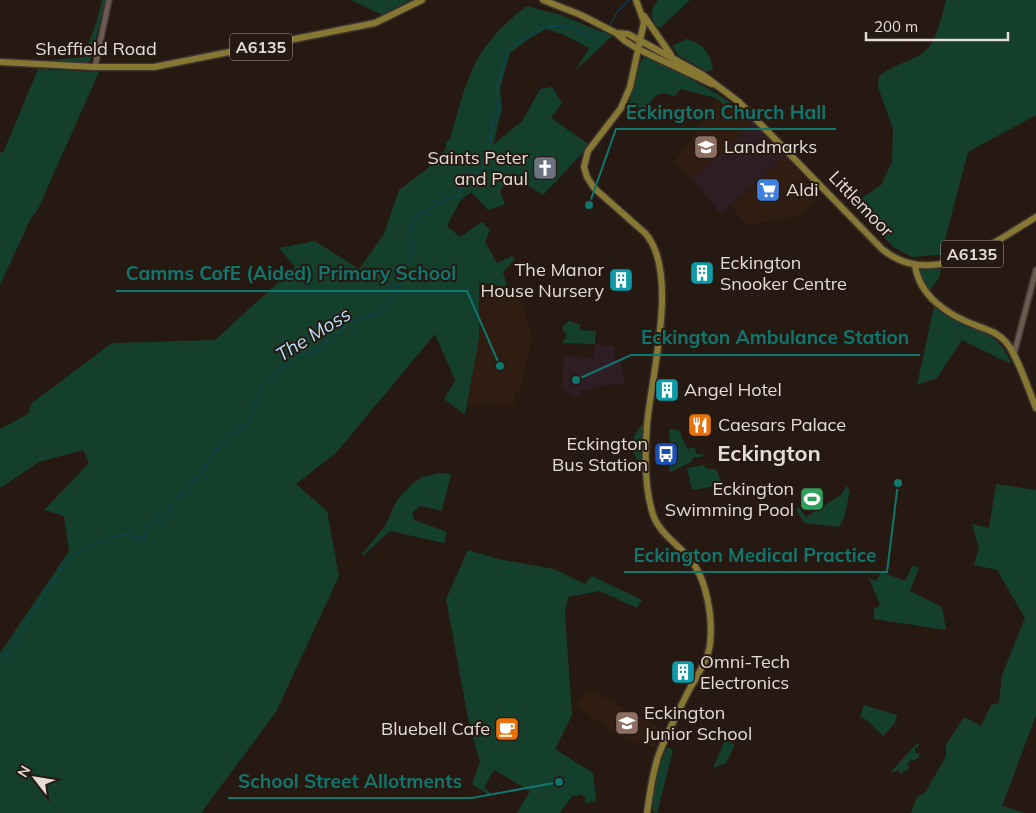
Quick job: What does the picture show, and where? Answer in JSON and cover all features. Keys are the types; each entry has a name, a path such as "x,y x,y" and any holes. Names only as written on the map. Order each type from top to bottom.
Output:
{"main road":[{"name":"Sheffield Road","path":"0,62 95,67 154,67 375,23 422,0"},
{"name":"A6135","path":"543,0 630,39 638,49"},
{"path":"636,0 642,13 673,58"},
{"path":"642,13 644,22 626,97 621,108 588,151 584,167 591,184 645,232 655,248 660,269 661,302 655,377 647,424 650,503 658,526 689,558 698,570 704,584 710,645 706,659 660,754 647,813"},
{"name":"A6135","path":"616,33 628,34 640,40 644,47 663,60"},
{"name":"Littlemoor","path":"640,40 703,74 753,115 882,248 900,261 915,265"},
{"name":"Littlemoor","path":"638,49 700,80 715,85"},
{"name":"A6135","path":"915,265 951,261 973,254 1036,217"},
{"path":"915,265 920,286 936,302 955,316 1001,336 1014,354 1036,408"}],"street":[{"path":"95,67 109,0"},
{"path":"1014,354 1036,270"}],"shaded area":[{"name":"Landmarks","path":"718,96 752,122 693,180 674,162 697,132"},
{"path":"752,122 787,154 721,214 693,180"},
{"path":"787,154 816,186 807,194 814,202 800,215 747,225 731,207"},
{"path":"479,282 519,290 532,337 520,391 515,392 514,405 467,404 466,401 479,338"},
{"path":"595,344 614,346 615,362 621,362 625,383 600,386 583,391 575,398 562,388 564,356 594,358"},
{"name":"Eckington Junior School","path":"587,688 665,730 657,749 624,739 576,706"}],"green space":[{"path":"102,0 106,0 90,61 87,64 41,61 83,57 96,24"},
{"path":"351,0 411,0 382,15"},
{"path":"658,0 690,0 660,28 654,22 652,15 653,7"},
{"path":"946,0 1036,0 1036,115 968,152 945,240 952,254 912,257 893,247 853,204 881,185 892,162 893,129 878,87 879,76 918,56 930,46 940,23"},
{"path":"527,6 561,15 612,36 575,71 589,48 562,34 546,29 510,53 500,89 502,108 493,145 523,120 540,89 552,87 562,103 551,118 590,145 543,195 518,179 506,183 500,191 505,204 488,210 471,192 460,201 447,226 460,237 482,222 490,230 485,242 497,263 512,256 515,259 503,272 507,287 479,282 479,338 465,415 444,399 455,380 435,334 336,453 296,484 327,511 339,576 276,712 201,813 0,813 0,653 69,551 64,516 44,510 89,463 83,450 39,462 0,488 0,429 28,414 32,403 112,343 215,340 295,267 279,248 315,241 359,269 384,234 399,190 427,169 446,149 446,142 450,140 467,82 484,50 509,20"},
{"path":"686,39 701,46 708,53 713,69 708,72 679,56 672,46"},
{"path":"648,55 721,96 744,112 744,120 716,98 681,89 675,96 662,93 655,96 639,118 627,109 638,68 644,57"},
{"path":"38,69 99,72 38,209 31,218 0,285 0,152 3,153"},
{"path":"942,266 939,278 929,291 922,282 919,270"},
{"path":"934,306 954,320 980,331 995,340 1007,354 1011,364 962,340 937,378 917,385"},
{"path":"569,321 580,325 580,330 596,331 595,344 563,343 563,340 566,339 566,332 563,332 563,326"},
{"path":"644,424 642,468 632,447 637,432 641,425"},
{"path":"669,429 679,430 687,449 695,447 696,454 704,454 701,457 693,457 691,462 671,472 669,471 669,450 672,450 674,442 670,442"},
{"path":"703,465 708,469 716,469 726,494 723,495 716,486 692,490 687,468"},
{"path":"439,473 451,474 442,511 421,506 412,513 414,520 447,532 444,543 390,531 363,556 362,554 385,526 397,500 411,485 422,477"},
{"path":"996,484 1036,490 1036,715 1002,806 1025,813 911,813 917,797 925,793 946,756 946,745 964,717 981,726 991,705 999,703 1002,675 1025,618 997,570 974,565 979,548 972,524 989,528"},
{"path":"847,486 850,491 844,518 839,527 804,523 796,509 799,507 806,517 841,495"},
{"path":"468,550 498,559 554,569 585,584 592,576 642,600 637,608 600,591 568,597 565,613 572,715 555,749 593,773 596,800 590,801 589,804 584,801 586,797 579,794 577,797 573,795 560,813 517,813 530,791 494,770 484,788 491,793 490,796 472,784 480,762 468,718 446,599"},
{"path":"913,565 919,568 910,591 942,607 946,630 874,619 874,609 880,605 869,578 876,581 881,572 905,581"},
{"path":"864,705 897,715 895,723 883,736 867,720 860,717"},
{"path":"725,740 735,745 726,763 713,768"},
{"path":"918,742 919,747 915,748 915,753 919,753 919,757 914,761 911,759 907,765 910,768 900,774 899,770 890,773"},
{"path":"667,747 673,750 657,813 655,813 652,807 653,791"}],"waterway":[{"name":"The Moss","path":"609,26 618,11 629,0"},
{"name":"The Moss","path":"0,664 48,588 71,559 85,548 111,537 127,535 145,539 143,527 162,518 201,473 220,443 248,425 260,391 276,372 290,364 297,357 315,352 350,322 373,315 391,305 415,246 409,237 415,218 447,198 459,196 465,175 481,170 487,161 493,122 499,113 497,91 507,50 530,35 550,27 571,28 596,42 605,32"}],"place":[{"name":"Landmarks","path":"706,147"},
{"name":"Saints Peter and Paul","path":"545,168"},
{"name":"Aldi","path":"768,190"},
{"name":"Eckington Church Hall","path":"589,205"},
{"name":"Eckington Snooker Centre","path":"702,273"},
{"name":"The Manor House Nursery","path":"621,280"},
{"name":"Camms CofE (Aided) Primary School","path":"500,366"},
{"name":"Eckington Ambulance Station","path":"576,380"},
{"name":"Angel Hotel","path":"667,390"},
{"name":"Caesars Palace","path":"700,425"},
{"name":"Eckington Bus Station","path":"666,454"},
{"name":"Eckington Medical Practice","path":"898,483"},
{"name":"Eckington Swimming Pool","path":"812,499"},
{"name":"Omni-Tech Electronics","path":"683,672"},
{"name":"Eckington Junior School","path":"627,723"},
{"name":"Bluebell Cafe","path":"507,729"},
{"name":"School Street Allotments","path":"559,782"}],"district":[{"name":"Eckington","path":"769,453"}]}
